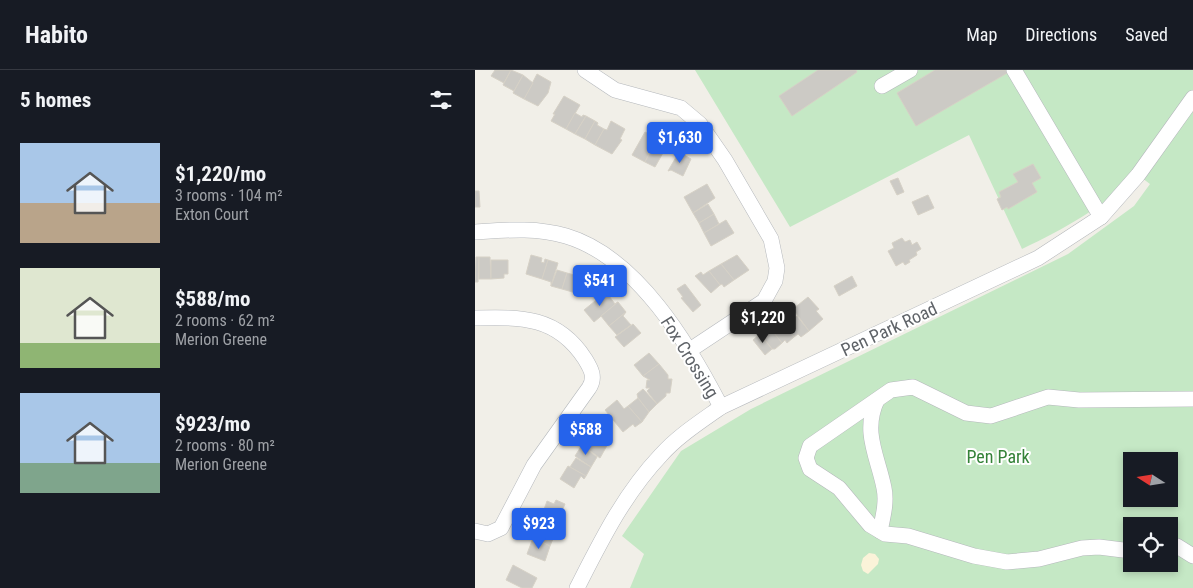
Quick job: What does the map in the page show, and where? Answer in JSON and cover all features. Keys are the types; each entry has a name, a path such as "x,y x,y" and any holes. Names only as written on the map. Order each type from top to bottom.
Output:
{"street":[{"path":"585,70 615,90 674,106 692,116 725,160 771,239 777,268 775,281 769,295 764,301 690,350"},
{"path":"882,86 910,70"},
{"path":"1014,70 1101,218"},
{"name":"Pen Park Road","path":"577,588 609,524 639,479 684,433 721,407 1038,258 1101,218 1143,169 1193,98"},
{"name":"Fox Crossing","path":"475,232 523,229 545,231 566,236 595,249 624,271 653,300 674,325 721,407"},
{"path":"475,318 516,317 534,320 554,328 569,339 592,370 593,376 589,388 533,466 501,528 488,534 475,531"},
{"path":"1123,550 1090,547 1039,559 1007,562 974,556 908,536 885,534 870,525 839,488 811,469 806,458 810,446 891,390 913,387 966,413 991,416 1048,397 1079,400 1193,399"},
{"path":"877,400 869,426 885,498 880,531"},
{"path":"1178,547 1193,556"}],"green space":[{"name":"Pen Park","path":"695,70 1193,70 1193,588 630,588 644,554 622,536 681,451 751,409 1068,254 1134,206 1150,184 1138,175 1083,217 1022,249 969,135 790,227"}],"sand":[{"path":"869,553 875,554 879,559 878,564 868,574 863,571 861,565 863,558"}],"building":[{"path":"495,70 511,70 504,83 491,76"},
{"path":"511,70 523,75 514,91 503,85"},
{"path":"818,70 856,70 857,72 792,116 779,96"},
{"path":"935,70 1008,70 1009,72 916,126 897,93"},
{"path":"537,74 551,82 548,93 538,106 524,99"},
{"path":"523,75 533,83 524,99 513,93"},
{"path":"564,96 580,105 566,129 551,121"},
{"path":"575,113 582,117 583,115 586,116 575,134 566,129"},
{"path":"586,116 595,121 585,139 575,134"},
{"path":"595,121 598,123 597,125 604,129 595,145 585,139"},
{"path":"611,121 625,129 620,139 622,140 612,154 595,145 604,129 607,130"},
{"path":"645,132 657,138 645,162 632,155"},
{"path":"657,138 654,147 664,151 655,167 645,162"},
{"path":"679,152 691,159 683,176 671,170 668,171"},
{"path":"1033,164 1041,178 1032,183 1037,192 1008,209 1007,207 1002,210 997,199 1001,197 999,192 1018,182 1013,174"},
{"path":"898,178 904,192 897,195 890,181"},
{"path":"707,184 715,198 693,213 684,197"},
{"path":"475,191 479,191 480,207 475,207"},
{"path":"928,195 934,208 918,215 912,202"},
{"path":"708,204 714,214 699,223 693,213"},
{"path":"714,214 719,224 704,233 699,223"},
{"path":"726,220 734,233 711,246 704,233"},
{"path":"902,238 905,242 910,240 912,245 917,242 921,249 916,252 917,255 909,260 910,262 905,265 903,262 896,266 888,251 894,248 892,243"},
{"path":"531,255 542,258 541,262 544,263 545,259 548,260 542,279 526,274"},
{"path":"737,255 749,270 734,280 721,264"},
{"path":"476,257 479,257 478,282 475,282"},
{"path":"479,257 490,257 491,279 479,279"},
{"path":"491,260 508,260 508,274 504,274 504,278 491,279"},
{"path":"548,260 558,263 551,286 551,282 542,279"},
{"path":"721,264 734,280 724,287 722,284 720,285 709,271"},
{"path":"557,270 567,273 562,289 551,286"},
{"path":"709,271 720,285 711,293 695,276 701,272 703,275"},
{"path":"567,273 585,278 582,287 578,286 576,293 562,289"},
{"path":"852,276 857,286 839,296 834,286"},
{"path":"685,284 701,305 693,312 681,298 683,297 677,289"},
{"path":"606,292 615,304 618,302 594,322 584,310"},
{"path":"808,297 819,309 816,311 823,319 809,331 793,309"},
{"path":"618,302 626,312 609,326 601,316"},
{"path":"626,312 623,316 631,325 617,335 609,326"},
{"path":"797,316 809,331 801,337 798,334 794,337 782,323 788,318 791,321"},
{"path":"777,322 780,325 782,323 794,337 787,343 785,340 782,343 770,328"},
{"path":"633,324 641,333 624,347 615,337"},
{"path":"770,328 782,343 775,349 772,349 760,334"},
{"path":"760,334 772,349 765,355 753,340"},
{"path":"649,353 659,364 643,376 634,365"},
{"path":"659,364 668,375 668,379 672,379 670,393 666,393 666,396 657,404 647,391 650,388 646,388 647,380 650,380 643,376"},
{"path":"643,389 657,404 649,412 638,398 637,394"},
{"path":"638,398 649,412 642,422 628,406"},
{"path":"617,400 624,409 628,406 642,422 635,427 633,424 623,432 605,410"},
{"path":"593,433 609,442 600,458 582,445 585,447"},
{"path":"582,445 597,457 591,467 575,456"},
{"path":"576,458 591,467 586,476 570,467"},
{"path":"568,466 586,476 584,479 581,476 574,488 560,479"},
{"path":"556,500 565,504 558,521 564,523 563,525 542,515 547,501 554,504"},
{"path":"541,515 563,525 559,535 539,526"},
{"path":"536,525 555,534 550,546 532,537"},
{"path":"533,538 550,546 545,561 527,554"},
{"path":"513,565 537,578 532,588 522,588 506,580"}]}
